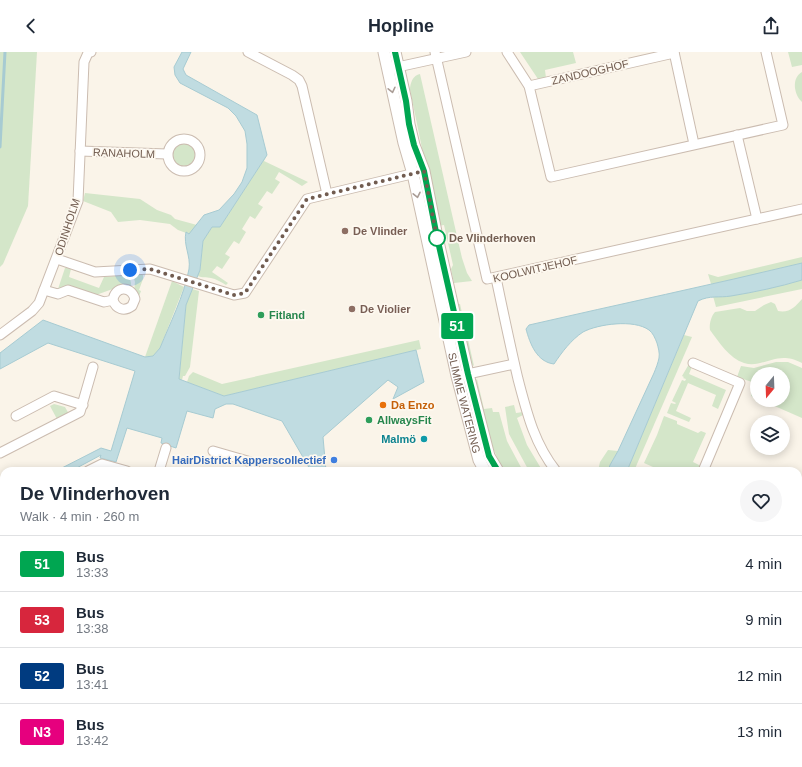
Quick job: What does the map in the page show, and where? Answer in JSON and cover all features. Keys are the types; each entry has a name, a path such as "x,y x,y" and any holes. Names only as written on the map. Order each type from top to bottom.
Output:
{"street":[{"name":"ODINHOLM","path":"0,335 39,304 78,201 84,62 88,54 92,52"},
{"path":"248,52 299,80 302,86 327,194"},
{"name":"SLIMME WATERING","path":"384,52 393,68 406,101 418,173 463,375 479,460 483,467"},
{"name":"SLIMME WATERING","path":"393,68 395,52"},
{"path":"393,68 436,55 466,52"},
{"path":"507,52 529,86 551,177 783,125 766,52"},
{"path":"674,53 694,144"},
{"name":"ZANDOOGHOF","path":"529,86 674,53"},
{"name":"KOOLWITJEHOF","path":"436,55 487,280 802,209"},
{"path":"737,135 757,219"},
{"name":"RANAHOLM","path":"80,151 167,154"},
{"path":"56,259 95,272 150,269 234,295 245,293 307,199 418,173"},
{"path":"496,278 514,364 530,425 535,437 553,467"},
{"path":"44,290 58,294 68,290 104,302 113,300"},
{"path":"693,363 740,383 706,467"},
{"path":"463,375 514,364"},
{"path":"0,454 80,412 93,367"},
{"name":"SLIMME WATERING","path":"463,375 489,456 496,467"},
{"path":"16,416 54,396 82,405"},
{"path":"160,467 166,448"},
{"path":"213,450 251,462 254,467"},
{"path":"96,467 102,464 113,467"}],"green space":[{"path":"0,52 37,52 28,206 3,264 0,267"},
{"path":"520,52 573,52 576,63 545,70 546,78 538,79"},
{"path":"788,52 802,52 802,65 792,67"},
{"path":"802,72 802,102 797,95 795,82 796,78"},
{"path":"420,74 462,258 467,273 472,281 454,283 451,269 453,265 444,225 438,226 410,90 412,80 415,76"},
{"path":"183,143 192,146 195,155 192,164 183,167 174,164 171,155 174,146"},
{"path":"267,155 264,161 308,182 302,186 279,172 275,179 280,182 272,194 267,191 258,204 263,207 255,219 250,216 242,229 246,232 239,244 234,241 225,254 230,257 222,269 217,266 212,272 228,283 226,285 213,278 197,276 200,270 203,241 212,227 220,227"},
{"path":"85,193 140,199 157,210 171,215 175,219 197,225 189,234 178,230 170,224 140,220 118,222 111,212 83,201"},
{"path":"802,257 802,263 711,284 708,274 718,277"},
{"path":"65,268 71,269 69,277 99,288 104,277 129,275 131,288 121,286 96,295 68,286 58,289"},
{"path":"133,275 143,275 139,290 141,291 137,302 134,292 135,282"},
{"path":"802,280 802,289 716,307 713,296 747,293"},
{"path":"172,281 184,287 160,348 153,356 145,357"},
{"path":"192,289 199,291 190,367 185,376 183,376 182,380 179,379 186,305"},
{"path":"802,299 802,363 793,359 777,358 758,364 744,363 729,354 710,330 712,316 715,312 740,308 747,311 755,311 771,302 775,304 778,311 786,311 794,307"},
{"path":"456,304 460,304 474,366 470,363"},
{"path":"684,335 692,337 636,467 629,467"},
{"path":"419,340 421,349 224,396 187,382 189,376 193,372 222,384"},
{"path":"776,362 788,362 802,368 802,418 777,407 790,407 790,367 758,367"},
{"path":"689,364 693,364 689,374 726,390 718,409 712,406 716,395 688,383 676,411 691,418 689,422 667,413 671,403 676,403 672,401 682,380 685,381 686,379 682,376"},
{"path":"741,366 750,367 750,381 737,377"},
{"path":"477,379 484,409 492,408 493,412 499,412 507,441 521,467 502,467 490,438 474,382"},
{"path":"54,404 65,407 69,414 57,419 50,406"},
{"path":"514,405 516,413 523,412 523,415 517,418 527,445 540,467 527,467 509,434 505,407"},
{"path":"664,416 677,421 677,424 698,433 701,431 706,433 693,462 700,467 653,467 644,463"},
{"path":"608,450 618,451 609,467 599,467 600,462"}],"water":[{"path":"182,52 191,52 183,69 186,75 257,115 267,155 220,227 212,227 203,241 200,270 186,305 179,379 224,396 416,350 424,382 393,399 398,387 388,380 323,437 326,467 309,467 282,421 233,404 226,404 215,409 213,418 187,411 176,448 161,443 162,438 127,428 116,462 100,458 101,455 78,467 64,467 101,448 111,451 135,371 48,343 0,369 0,353 43,320 145,357 153,356 160,348 187,279 189,260 185,241 186,232 189,234 204,215 219,210 234,194 242,182 247,168 247,144 245,131 236,116 228,108 180,83 175,75 174,67"},
{"path":"802,263 802,280 758,291 731,296 711,297 698,301 629,467 609,467 657,366 659,352 654,336 649,330 642,327 625,324 607,325 590,329 583,332 575,339 554,364 543,360 535,351 526,329 529,325"}],"waterway":[{"path":"0,147 5,52"}],"bus line":[{"name":"51","path":"395,52 406,101 409,124 414,145 424,171 437,237 468,374 489,456 496,467"}],"place":[{"name":"De Vlinder","path":"345,231"},
{"name":"De Vlinderhoven","path":"437,238"},
{"name":"De Violier","path":"352,309"},
{"name":"Fitland","path":"261,315"},
{"name":"Da Enzo","path":"383,405"},
{"name":"AllwaysFit","path":"369,420"},
{"name":"Malmö","path":"424,439"},
{"name":"HairDistrict Kapperscollectief","path":"334,460"}],"route":[{"path":"130,270 150,269 234,295 245,293 307,199 424,171 437,238"}]}
